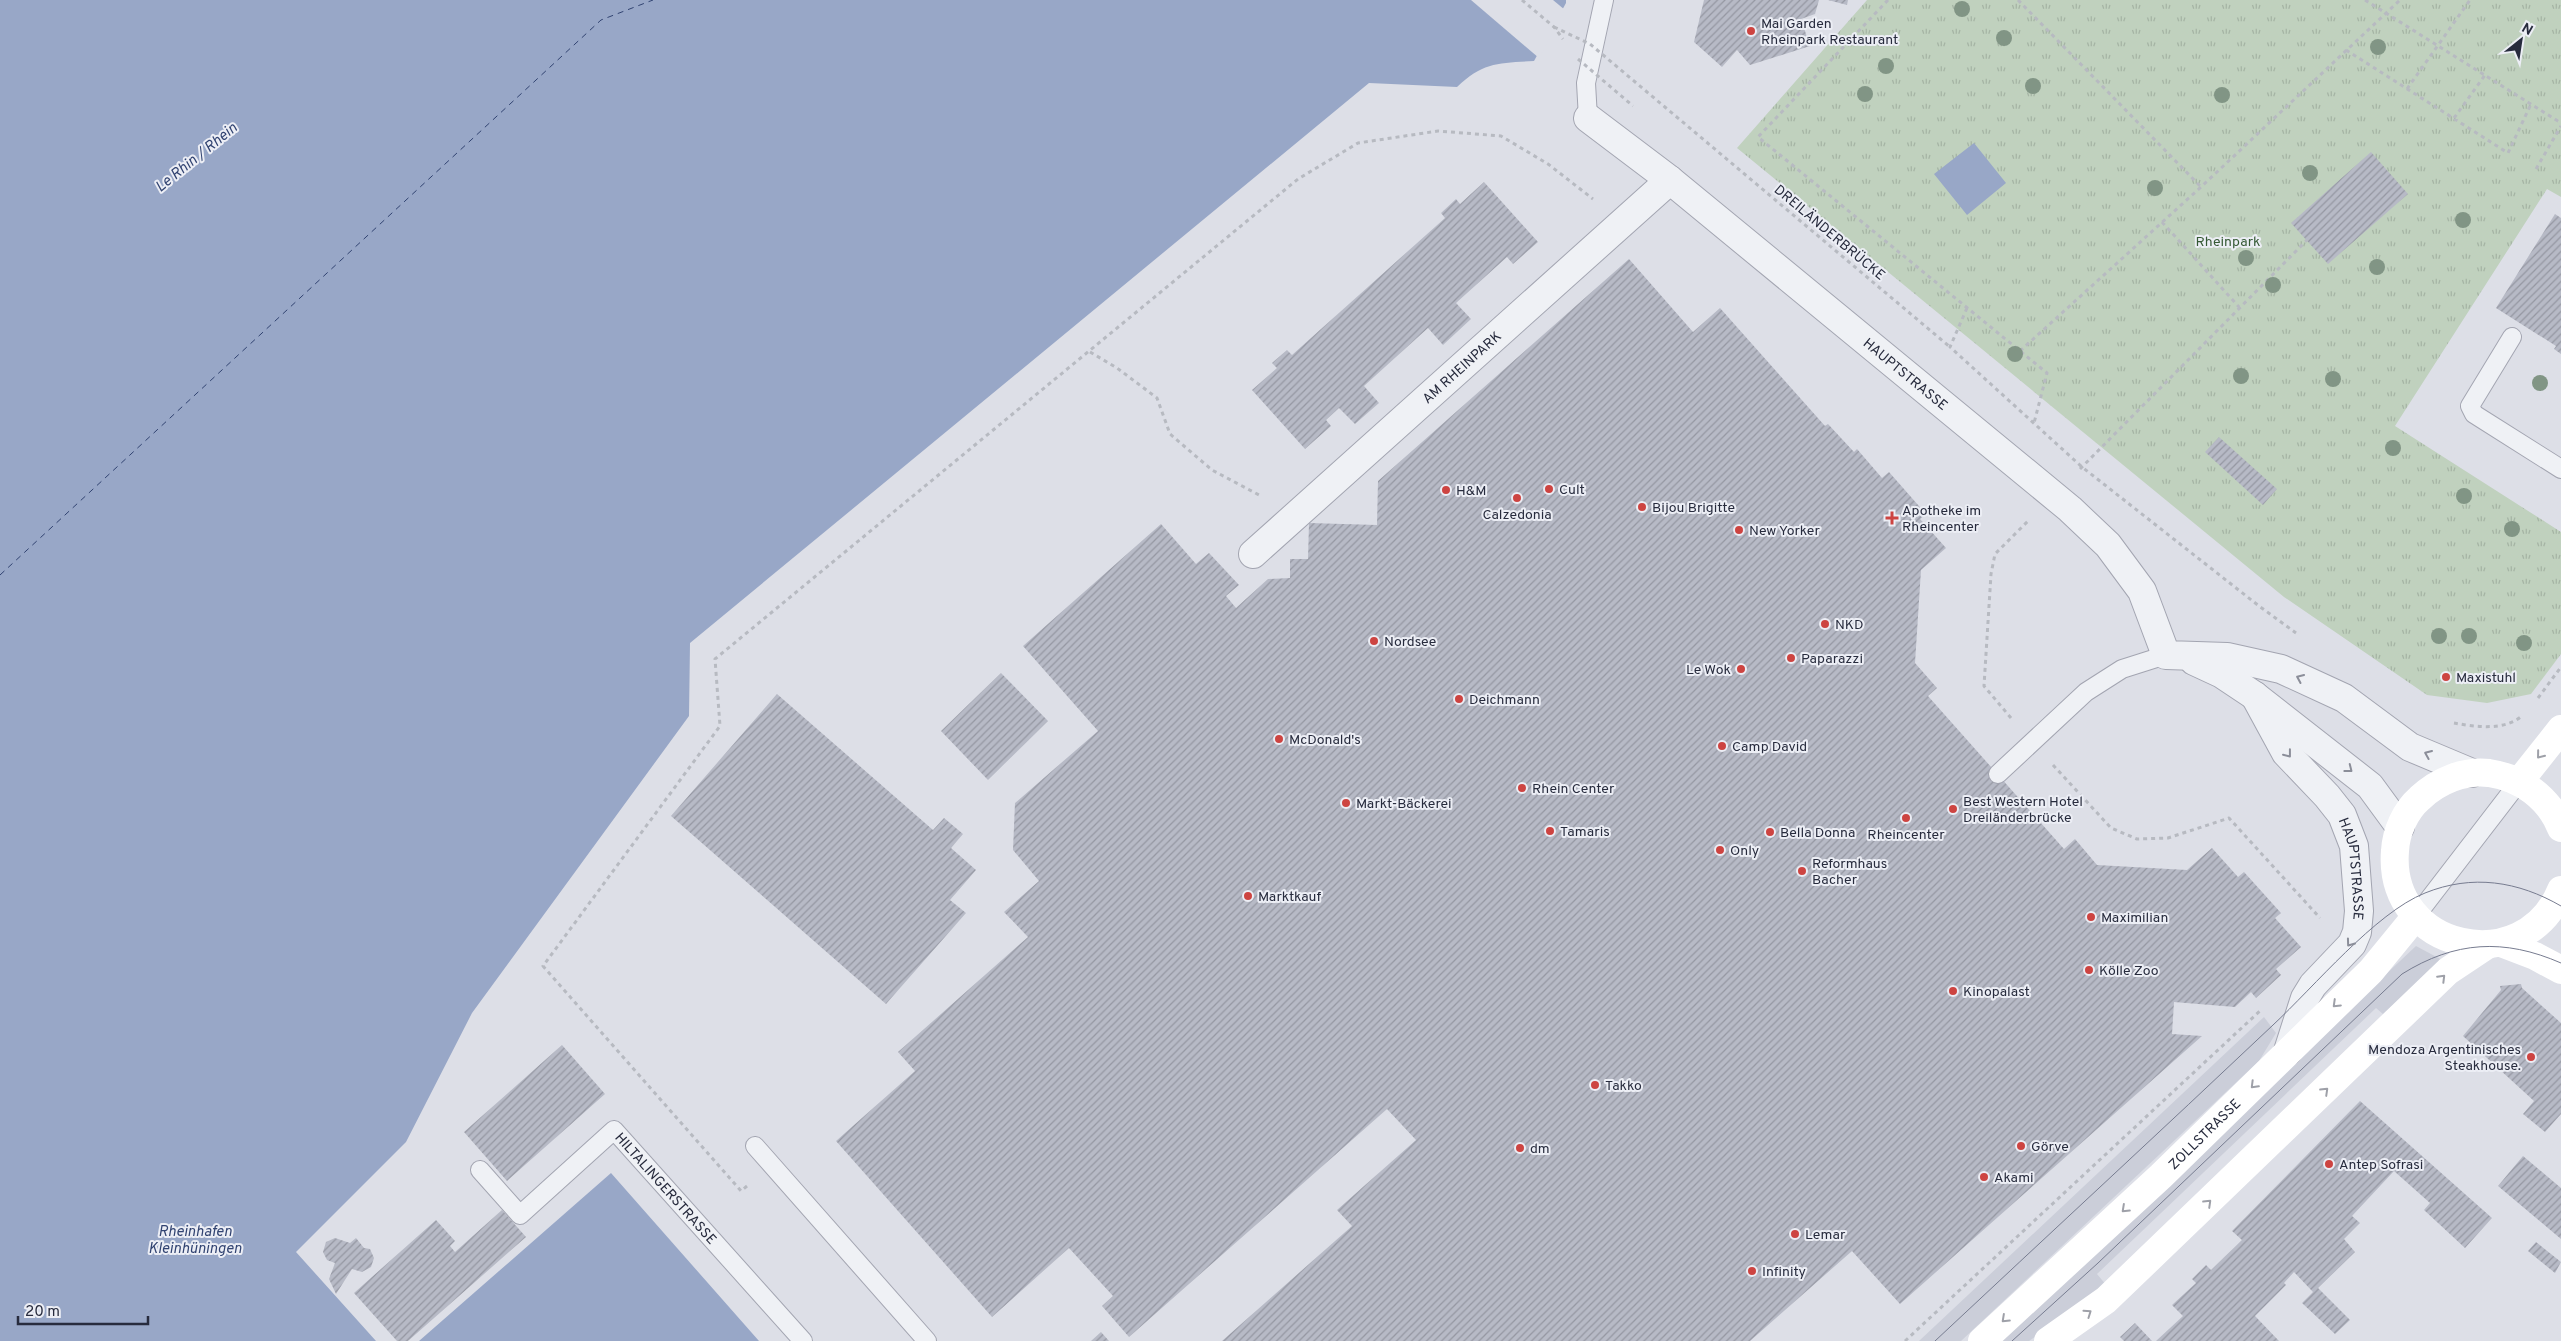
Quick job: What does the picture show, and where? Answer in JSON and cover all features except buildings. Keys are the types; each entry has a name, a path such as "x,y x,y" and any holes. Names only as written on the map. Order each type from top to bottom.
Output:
{"main road":[{"path":"2519,782 2561,729"},
{"path":"2561,827 2544,800 2519,782 2488,773 2472,773 2457,776 2428,790 2417,800 2400,827 2396,842 2395,874 2399,889 2416,916 2448,939 2467,944 2494,944 2535,956 2561,970"},
{"path":"2048,1341 2106,1300 2448,971 2494,944 2532,929 2544,918 2556,902 2561,890"},
{"name":"ZOLLSTRASSE","path":"1982,1341 2161,1176 2371,971 2416,916"}],"street":[{"name":"HAUPTSTRASSE","path":"1588,118 1670,180 2053,495 2108,545 2142,591 2174,655 2222,674 2255,696 2370,786 2400,827"},
{"name":"AM RHEINPARK","path":"1253,554 1670,180"},
{"path":"2174,655 2227,657 2281,669 2344,698 2410,747 2472,773"},
{"name":"HAUPTSTRASSE","path":"2255,696 2286,753 2327,796 2342,815 2355,854 2359,911 2357,932 2352,944 2313,985 2305,998 2288,1051"}],"lane":[{"path":"1588,118 1586,83 1604,0"},
{"path":"2512,337 2470,406 2474,414 2561,470"},
{"path":"1998,774 2086,692 2122,669 2174,655"},
{"path":"2416,916 2519,782"},
{"name":"HILTALINGERSTRASSE","path":"480,1170 520,1215 614,1130 803,1341"},
{"path":"755,1146 927,1341"}],"path":[{"name":"DREILÄNDERBRÜCKE","path":"1522,0 1554,27 1590,44 1950,347 2082,467 2259,606"},
{"path":"1888,0 1758,137 2047,373 2034,423"},
{"path":"2018,0 2201,187"},
{"path":"2365,0 2561,124 2536,168"},
{"path":"2020,351 2201,187 2400,0"},
{"path":"2408,89 2470,0"},
{"path":"2346,50 2508,153 2531,104"},
{"path":"1578,59 1633,106"},
{"path":"2454,118 2485,75"},
{"path":"772,1165 741,1191 543,966 720,726 714,659 1090,352 1298,179 1358,143 1438,131 1502,136 1548,164 1581,189"},
{"path":"2162,222 2240,307"},
{"path":"2082,467 2307,240"},
{"path":"1950,347 1967,308"},
{"path":"1090,352 1117,368 1157,398 1170,434 1212,470 1296,516"},
{"path":"2053,495 1995,554 1991,574 1984,686 2032,742 2112,828 2137,839 2168,838 2229,818 2322,920"},
{"path":"2534,703 2561,668"},
{"path":"1905,1341 2262,1008"}],"shaded area":[{"path":"2416,946 2444,961 2383,1014 2376,1008 2097,1274 2107,1286 2029,1341 1996,1341"},
{"path":"2264,1017 2276,1033 2259,1061 1961,1341 1919,1341"}],"green space":[{"name":"Rheinpark","path":"1867,0 2561,0 2561,197 2547,189 2395,426 2561,532 2561,654 2531,694 2487,703 2427,695 2284,597 1737,148"}],"water":[{"path":"0,0 1566,0 1566,3 1534,61 1492,65 1475,73 1457,87 1369,83 690,643 689,716 472,1013 406,1142 296,1252 376,1341 0,1341"},
{"path":"1974,143 2006,183 1967,215 1934,174"},
{"path":"611,1173 759,1341 419,1341"}],"pier":[{"path":"1471,0 1553,0 1565,10 1539,58"}],"ferry route":[{"path":"0,575 601,20 653,0"}],"tram line":[{"path":"1935,1341 2273,1025 2346,952 2386,917 2406,903 2425,893 2443,887 2477,882 2511,886 2545,897 2561,906"},
{"path":"2012,1341 2098,1263 2402,974 2441,955 2461,949 2480,947 2520,950 2561,963"}],"place":[{"name":"Mai Garden Rheinpark Restaurant","path":"1751,31"},
{"name":"Cult","path":"1549,489"},
{"name":"H&M","path":"1446,490"},
{"name":"Calzedonia","path":"1517,498"},
{"name":"Bijou Brigitte","path":"1642,507"},
{"name":"Apotheke im Rheincenter","path":"1892,518"},
{"name":"New Yorker","path":"1739,530"},
{"name":"NKD","path":"1825,624"},
{"name":"Nordsee","path":"1374,641"},
{"name":"Paparazzi","path":"1791,658"},
{"name":"Le Wok","path":"1741,669"},
{"name":"Maxistuhl","path":"2446,677"},
{"name":"Deichmann","path":"1459,699"},
{"name":"McDonald's","path":"1279,739"},
{"name":"Camp David","path":"1722,746"},
{"name":"Rhein Center","path":"1522,788"},
{"name":"Markt-Bäckerei","path":"1346,803"},
{"name":"Best Western Hotel Dreiländerbrücke","path":"1953,809"},
{"name":"Rheincenter","path":"1906,818"},
{"name":"Tamaris","path":"1550,831"},
{"name":"Bella Donna","path":"1770,832"},
{"name":"Only","path":"1720,850"},
{"name":"Reformhaus Bacher","path":"1802,871"},
{"name":"Marktkauf","path":"1248,896"},
{"name":"Maximilian","path":"2091,917"},
{"name":"Kölle Zoo","path":"2089,970"},
{"name":"Kinopalast","path":"1953,991"},
{"name":"Mendoza Argentinisches Steakhouse.","path":"2531,1057"},
{"name":"Takko","path":"1595,1085"},
{"name":"Görve","path":"2021,1146"},
{"name":"dm","path":"1520,1148"},
{"name":"Antep Sofrasi","path":"2329,1164"},
{"name":"Akami","path":"1984,1177"},
{"name":"Lemar","path":"1795,1234"},
{"name":"Infinity","path":"1752,1271"}],"water label":[{"name":"Le Rhin / Rhein","path":"196,157"},
{"name":"Rheinhafen Kleinhüningen","path":"195,1240"}]}
